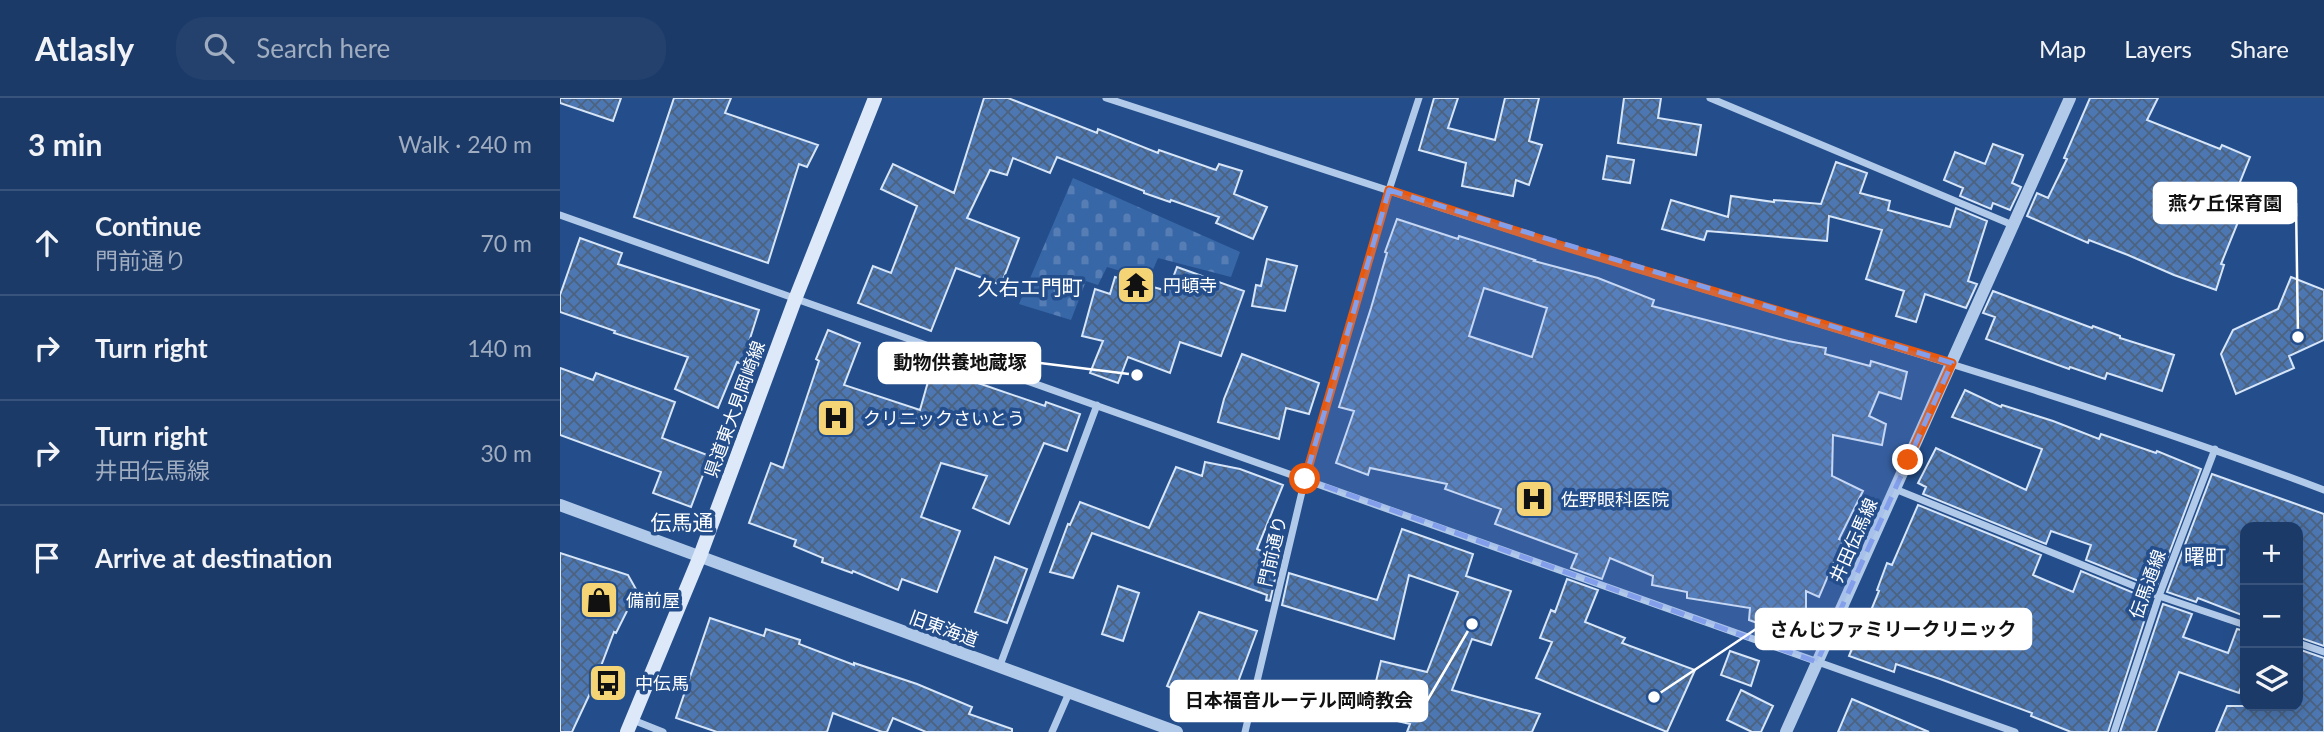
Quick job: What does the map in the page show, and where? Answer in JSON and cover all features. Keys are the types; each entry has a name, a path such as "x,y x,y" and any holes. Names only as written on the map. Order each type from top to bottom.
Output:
{"main road":[{"name":"県道東大見岡崎線","path":"630,726 700,556 796,298 875,98"}],"street":[{"path":"1106,98 1556,244 1952,363 2215,449 2324,489"},
{"name":"門前通り","path":"1245,732 1305,479 1389,190 1419,98"},
{"path":"1710,98 2015,226"},
{"name":"井田伝馬線","path":"1786,732 2015,226 2070,98"},
{"path":"560,215 2015,732"},
{"path":"999,668 1097,405"},
{"name":"伝馬通線","path":"2115,732 2159,596 2215,449"},
{"path":"1895,489 2159,596 2240,623"},
{"name":"旧東海道","path":"560,505 1177,732"},
{"path":"2303,645 2324,652"},
{"path":"1052,732 1069,693"},
{"path":"630,726 663,732"}],"highlighted area":[{"path":"1389,190 1952,363 1817,662 1305,479"}],"green space":[{"path":"1073,178 1240,252 1231,277 1158,258 1149,279 1107,267 1098,285 1086,281 1071,320 1019,304"}],"building":[{"path":"560,98 621,98 613,121 560,103"},
{"path":"674,98 731,98 725,113 818,145 807,167 799,164 768,263 634,217"},
{"path":"984,98 1008,98 1097,133 1098,129 1158,153 1159,150 1216,170 1219,164 1242,171 1234,194 1267,207 1253,239 1216,223 1219,217 1144,193 1057,157 1050,173 1013,158 1007,175 990,170 967,218 1019,238 1001,285 956,268 931,331 858,303 873,266 891,273 917,206 881,189 893,164 954,193"},
{"path":"1434,98 1458,98 1448,128 1495,140 1505,98 1539,98 1529,141 1542,145 1529,185 1516,180 1513,196 1462,186 1466,163 1419,150"},
{"path":"1624,98 1661,98 1658,118 1701,125 1696,155 1618,143"},
{"path":"2090,98 2158,98 2147,120 2220,149 2222,145 2250,157 2226,217 2238,222 2221,264 2224,265 2216,290 2089,240 2088,243 2027,216 2037,193 2048,198 2067,159 2064,158"},
{"path":"1993,144 2023,155 2012,183 2021,187 2010,210 1993,203 1991,209 1960,196 1963,188 1944,180 1955,152 1985,164"},
{"path":"1607,156 1634,160 1630,183 1603,179"},
{"path":"1836,162 1867,173 1860,193 1890,201 1888,210 1950,227 1956,208 1987,221 1968,281 1977,284 1966,308 1925,294 1916,322 1896,316 1904,291 1866,279 1882,230 1829,216 1827,241 1707,231 1704,240 1662,229 1671,200 1728,217 1731,196 1774,202 1821,204"},
{"path":"1397,219 1598,278 1654,300 1652,306 1788,341 1826,348 1825,354 1870,366 1871,361 1907,372 1901,399 1879,392 1869,416 1886,424 1882,445 1833,435 1832,476 1863,491 1839,539 1843,541 1819,597 1806,591 1806,623 1760,624 1749,620 1750,608 1687,598 1687,592 1652,585 1653,576 1610,558 1602,579 1571,568 1577,554 1495,524 1501,509 1445,489 1447,484 1370,468 1368,475 1336,463 1354,411 1339,407 1371,308 1387,253 1385,252","holes":["1484,288 1547,308 1532,357 1469,336"]},
{"path":"580,238 622,253 618,264 759,310 742,364 737,362 718,408 675,389 688,357 560,312 560,295"},
{"path":"1267,259 1297,266 1285,311 1252,306 1256,285 1261,286"},
{"path":"1177,267 1244,291 1221,356 1180,342 1170,373 1128,357 1118,383 1090,373 1103,341 1082,336 1095,289 1110,294 1115,277 1168,291"},
{"path":"2291,277 2324,290 2324,340 2289,356 2294,368 2236,394 2221,354 2233,330 2278,309"},
{"path":"1993,291 2174,355 2162,391 2107,373 2105,379 2070,367 2069,369 1986,339 1995,317 1983,313"},
{"path":"828,330 860,343 844,385 920,410 931,371 978,383 1045,406 1046,402 1080,414 1067,451 1044,443 1009,524 973,508 987,476 941,463 921,517 960,531 937,592 902,579 898,590 853,571 852,573 822,562 823,558 794,546 796,540 749,523 771,463 783,468 819,361 816,359"},
{"path":"1242,354 1319,383 1309,414 1286,408 1279,439 1218,422"},
{"path":"560,368 593,380 596,373 675,402 662,438 710,456 691,507 653,493 661,472 560,435"},
{"path":"1965,390 2001,407 2002,405 2053,421 2099,439 2101,434 2156,453 2157,451 2201,469 2156,588 2086,560 2091,545 2051,531 2046,544 1923,494 1926,487 1918,483 1936,448 2026,490 2042,449 1952,417"},
{"path":"1205,462 1240,469 1283,485 1257,549 1270,555 1265,566 1277,570 1270,601 1266,600 1267,595 1092,533 1073,578 1050,572 1068,524 1070,525 1080,502 1149,528 1176,467 1202,476"},
{"path":"2212,474 2324,514 2324,646 2303,639 2303,522 2240,522 2240,614 2198,598 2196,602 2167,592"},
{"path":"1918,505 2041,555 2033,575 2073,592 2081,571 2151,600 2108,732 2071,732 2031,716 2032,713 1940,679 1896,664 1894,672 1849,656 1879,591 1877,590 1887,563 1892,565"},
{"path":"1402,529 1473,554 1466,576 1511,591 1491,645 1472,639 1452,690 1540,714 1532,732 1407,732 1410,724 1368,714 1381,661 1427,672 1458,592 1409,575 1394,639 1282,605 1289,573 1377,600"},
{"path":"560,553 628,575 637,591 616,633 614,632 572,732 560,732"},
{"path":"995,557 1027,569 1007,623 975,612"},
{"path":"1567,579 1598,590 1585,622 1625,638 1622,643 1695,670 1667,732 1536,678 1552,642 1540,638 1551,610 1555,612"},
{"path":"1118,586 1139,593 1123,641 1102,634"},
{"path":"2163,604 2192,614 2183,637 2228,653 2237,629 2240,630 2239,693 2179,672 2156,732 2120,732"},
{"path":"1199,612 1257,631 1231,701 1191,686 1187,695 1167,686"},
{"path":"710,618 764,636 766,629 800,640 799,644 854,665 917,684 972,707 969,714 1012,729 1012,732 926,732 893,718 887,732 882,732 833,713 827,732 717,732 676,718"},
{"path":"1730,651 1759,661 1751,686 1721,675"},
{"path":"2303,651 2324,658 2324,732 2216,732 2227,706 2240,706 2240,711 2303,711"},
{"path":"1741,690 1773,706 1761,732 1752,732 1727,720"},
{"path":"1852,699 1929,732 1838,732"}],"place":[{"name":"円頓寺","path":"1136,285"},
{"name":"燕ケ丘保育園","path":"2298,337"},
{"name":"動物供養地蔵塚","path":"1137,375"},
{"name":"クリニックさいとう","path":"836,418"},
{"name":"佐野眼科医院","path":"1534,499"},
{"name":"備前屋","path":"599,600"},
{"name":"日本福音ルーテル岡崎教会","path":"1472,624"},
{"name":"中伝馬","path":"608,683"},
{"name":"さんじファミリークリニック","path":"1654,697"}],"district":[{"name":"久右エ門町","path":"1030,286"},
{"name":"伝馬通","path":"682,521"},
{"name":"曙町","path":"2205,555"}],"route":[{"path":"1305,479 1389,190 1556,244 1952,363 1908,460"}]}
